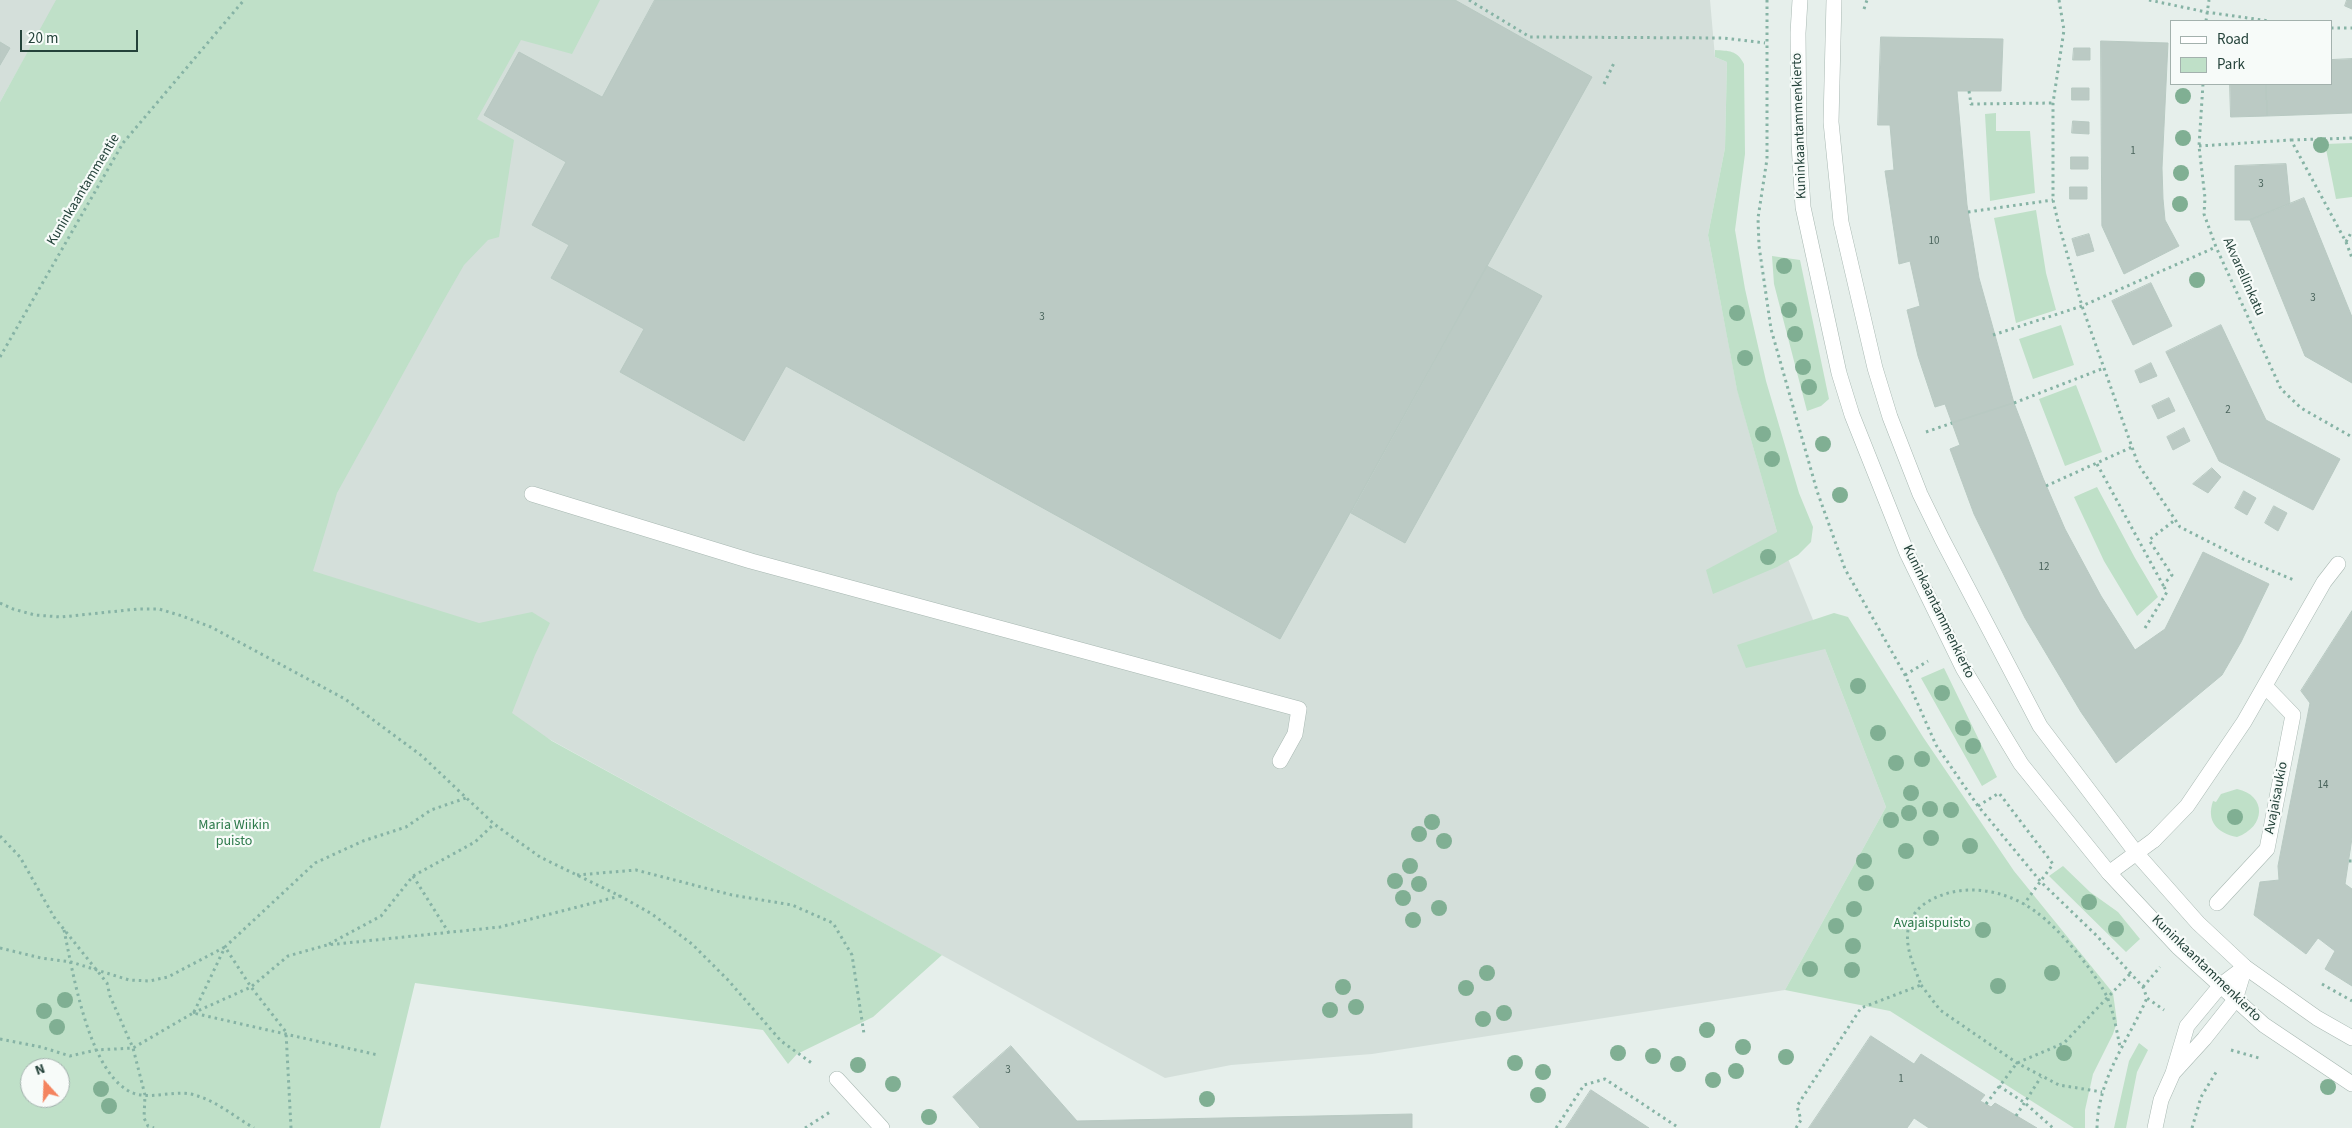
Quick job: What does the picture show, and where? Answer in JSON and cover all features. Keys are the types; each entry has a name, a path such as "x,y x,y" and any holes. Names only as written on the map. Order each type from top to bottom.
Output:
{"street":[{"name":"Kuninkaantammenkierto","path":"1800,0 1798,33 1799,144 1803,207 1839,372 1852,415 1907,553 1964,668 2021,764 2109,872 2178,947 2264,1025 2352,1084"},
{"name":"Kuninkaantammenkierto","path":"1834,0 1831,122 1841,222 1875,368 1890,417 1920,494 1942,540 2040,726 2137,854 2198,923 2245,967 2317,1018 2352,1038"},
{"path":"532,494 751,561 1299,709 1295,734 1280,761"},
{"path":"2109,872 2137,854 2154,840 2187,806 2244,722 2320,591 2338,564"},
{"name":"Avajaisaukio","path":"2217,903 2267,849 2293,715 2265,686"},
{"path":"2155,1128 2161,1100 2173,1073 2187,1026 2221,986 2245,967"},
{"path":"2173,1073 2204,1039 2235,1000 2245,967"},
{"path":"838,1079 882,1128"}],"path":[{"name":"Kuninkaantammentie","path":"0,356 123,143 244,0"},
{"path":"1469,0 1530,37 1724,38 1766,43"},
{"path":"1863,13 1867,0"},
{"path":"2059,0 2064,30 2053,103 2053,200 2082,306 2138,464 2180,527 2243,559 2320,591"},
{"path":"2149,0 2206,12 2262,20"},
{"path":"2206,20 2209,0"},
{"path":"2332,28 2352,28"},
{"path":"1604,84 1614,63"},
{"name":"Akvarellinkatu","path":"2203,85 2200,146 2204,214 2216,247 2281,389 2302,408 2352,437"},
{"path":"1969,91 1971,104 2053,103"},
{"path":"2200,146 2352,138"},
{"path":"2291,140 2346,242 2352,258"},
{"path":"1968,212 2053,200"},
{"path":"2346,242 2352,231"},
{"path":"1993,334 2082,306 2216,247"},
{"path":"2014,403 2104,368"},
{"path":"1925,439 1923,433 1952,423"},
{"path":"2046,486 2132,447"},
{"path":"2096,464 2167,592 2146,628"},
{"path":"2163,584 2172,576 2149,540 2175,520"},
{"path":"0,603 13,610 35,615 60,617 138,609 159,609 212,627 345,699 422,756 494,824 540,857 620,896 652,914 692,944 728,980 781,1042 838,1079"},
{"path":"1978,806 1999,793 2053,864 2024,904"},
{"path":"0,948 41,958 71,962 129,980 149,981 168,977 225,947 315,863 363,841 406,827 431,810 466,798"},
{"path":"327,945 381,916 413,876 475,842 494,824"},
{"path":"0,836 20,857 54,917 107,983 110,996 133,1048 145,1095 144,1118 148,1126 154,1128"},
{"path":"577,875 636,870 732,895 792,905 833,923 852,955 864,1034"},
{"path":"413,876 449,933"},
{"path":"2102,1092 2059,1085 2041,1077 2017,1063 1940,1010 1921,985 1914,968 1908,940 1908,929 1914,914 1920,906 1941,894 1966,889 1986,891 2024,904 2038,912 2082,958 2108,999 2120,1047"},
{"path":"0,1039 41,1047 70,1056 96,1050 133,1048 193,1012 251,987 288,956 327,945 500,928 620,896"},
{"path":"64,929 84,1016 96,1050 109,1073 127,1091 145,1095 189,1094 214,1101 254,1128"},
{"path":"225,947 251,987 286,1032 291,1128"},
{"path":"193,1012 225,947"},
{"path":"1986,1104 2017,1063 2064,1043 2130,974"},
{"path":"2320,983 2352,1001"},
{"path":"1796,1128 1801,1120 1797,1106 1862,1008 1921,985"},
{"path":"2097,1128 2102,1092 2107,1076 2120,1047 2147,998"},
{"path":"193,1012 241,1025 286,1032 378,1055"},
{"path":"2225,1057 2229,1049"},
{"path":"2192,1128 2201,1097 2220,1065"},
{"path":"2016,1116 2041,1077"},
{"path":"1556,1128 1584,1085 1605,1079 1679,1128"},
{"path":"1999,1086 2024,1103 2053,1128"}],"shaded area":[{"path":"0,0 84,0 69,27 40,30 0,102"},
{"path":"504,0 1710,0 1715,57 1727,62 1725,148 1708,235 1737,389 1777,532 1825,649 1886,807 1785,990 1372,1054 1231,1065 1165,1078 202,548"}],"green space":[{"name":"Maria Wiikin puisto","path":"56,0 600,0 572,54 521,40 477,119 514,140 499,237 488,240 464,265 441,305 337,493 313,571 479,623 532,612 550,623 512,713 552,741 942,955 873,1017 797,1054 788,1064 763,1030 415,983 380,1128 0,1128 0,102"},
{"path":"1715,50 1728,51 1735,54 1744,64 1745,154 1735,230 1745,289 1766,381 1799,493 1813,527 1811,542 1798,555 1777,567 1713,594 1706,570 1777,532 1737,390 1708,235 1725,148 1727,62 1715,57"},
{"path":"1996,113 1996,131 2030,131 2035,193 1990,201 1985,114"},
{"path":"2352,143 2352,197 2336,199 2325,144"},
{"path":"2036,210 2046,273 2056,310 2016,323 1994,218"},
{"path":"1772,256 1800,260 1829,399 1821,406 1807,411 1774,284"},
{"path":"2061,325 2074,365 2033,379 2019,339"},
{"path":"2076,385 2102,452 2065,466 2039,399"},
{"path":"2097,487 2158,597 2137,616 2104,561 2074,497"},
{"name":"Avajaispuisto","path":"1834,613 1848,617 1923,737 2014,871 2113,993 2117,1022 2093,1074 2085,1110 2085,1128 2074,1128 1890,1011 1785,990 1886,807 1825,649 1746,668 1737,645"},
{"path":"1944,668 1997,777 1982,786 1921,678"},
{"path":"2237,789 2247,792 2254,798 2258,804 2259,812 2258,819 2253,826 2247,832 2237,837 2224,832 2215,825 2212,820 2211,808 2213,801 2216,802 2221,794"},
{"path":"2063,866 2090,892 2118,912 2140,939 2126,952 2049,876"},
{"path":"2139,1043 2148,1050 2137,1072 2126,1128 2114,1128 2129,1061"}],"building":[{"path":"655,0 1455,0 1592,77 1280,639 786,366 744,441 620,372 644,329 551,278 569,245 532,225 566,162 484,115 519,52 602,97"},
{"path":"2347,0 2352,0 2352,9 2345,6"},
{"path":"1881,37 2003,39 2001,91 1957,91 1967,205 1979,278 2014,403 1952,423 1945,404 1935,407 1918,356 1907,310 1920,306 1910,261 1899,264 1885,171 1894,170 1890,125 1878,125"},
{"path":"2101,41 2168,43 2162,168 2163,199 2165,220 2179,246 2124,274 2102,226"},
{"path":"0,42 10,48 0,65"},
{"path":"2074,48 2090,48 2090,60 2073,60"},
{"path":"2352,59 2352,113 2267,116 2266,85 2332,85 2332,60"},
{"path":"2230,85 2266,85 2267,116 2231,117"},
{"path":"2072,88 2089,88 2089,100 2072,100"},
{"path":"2073,121 2089,122 2089,134 2072,133"},
{"path":"2071,157 2088,157 2088,169 2071,169"},
{"path":"2286,164 2290,204 2250,220 2235,220 2235,166"},
{"path":"2070,187 2087,187 2087,199 2070,199"},
{"path":"2304,198 2352,317 2352,383 2305,356 2250,220"},
{"path":"2089,234 2094,251 2077,256 2072,239"},
{"path":"1487,266 1542,296 1405,543 1351,513"},
{"path":"2151,283 2172,326 2133,345 2112,301"},
{"path":"2221,325 2266,420 2340,459 2313,510 2219,461 2166,352"},
{"path":"2151,363 2157,376 2140,383 2135,371"},
{"path":"2169,398 2175,411 2158,419 2152,406"},
{"path":"2014,403 2065,529 2101,596 2135,650 2165,629 2203,552 2269,584 2241,642 2222,675 2116,763 2081,712 2025,618 1974,514 1950,449 1960,445 1952,423"},
{"path":"2184,428 2190,441 2173,450 2167,437"},
{"path":"2212,468 2221,477 2208,493 2193,484"},
{"path":"2244,491 2256,498 2247,515 2235,508"},
{"path":"2274,506 2287,513 2278,531 2265,523"},
{"path":"2352,611 2352,838 2345,884 2352,889 2352,986 2325,969 2335,951 2318,938 2306,954 2254,915 2260,882 2279,880 2278,866 2310,703 2301,691"},
{"path":"1871,1036 1914,1064 1921,1054 1985,1095 1980,1101 1991,1107 1995,1103 2037,1128 1929,1128 1914,1118 1907,1128 1809,1128"},
{"path":"1011,1046 1077,1121 1412,1114 1412,1128 980,1128 953,1097"},
{"path":"1591,1090 1649,1128 1566,1128"}]}
